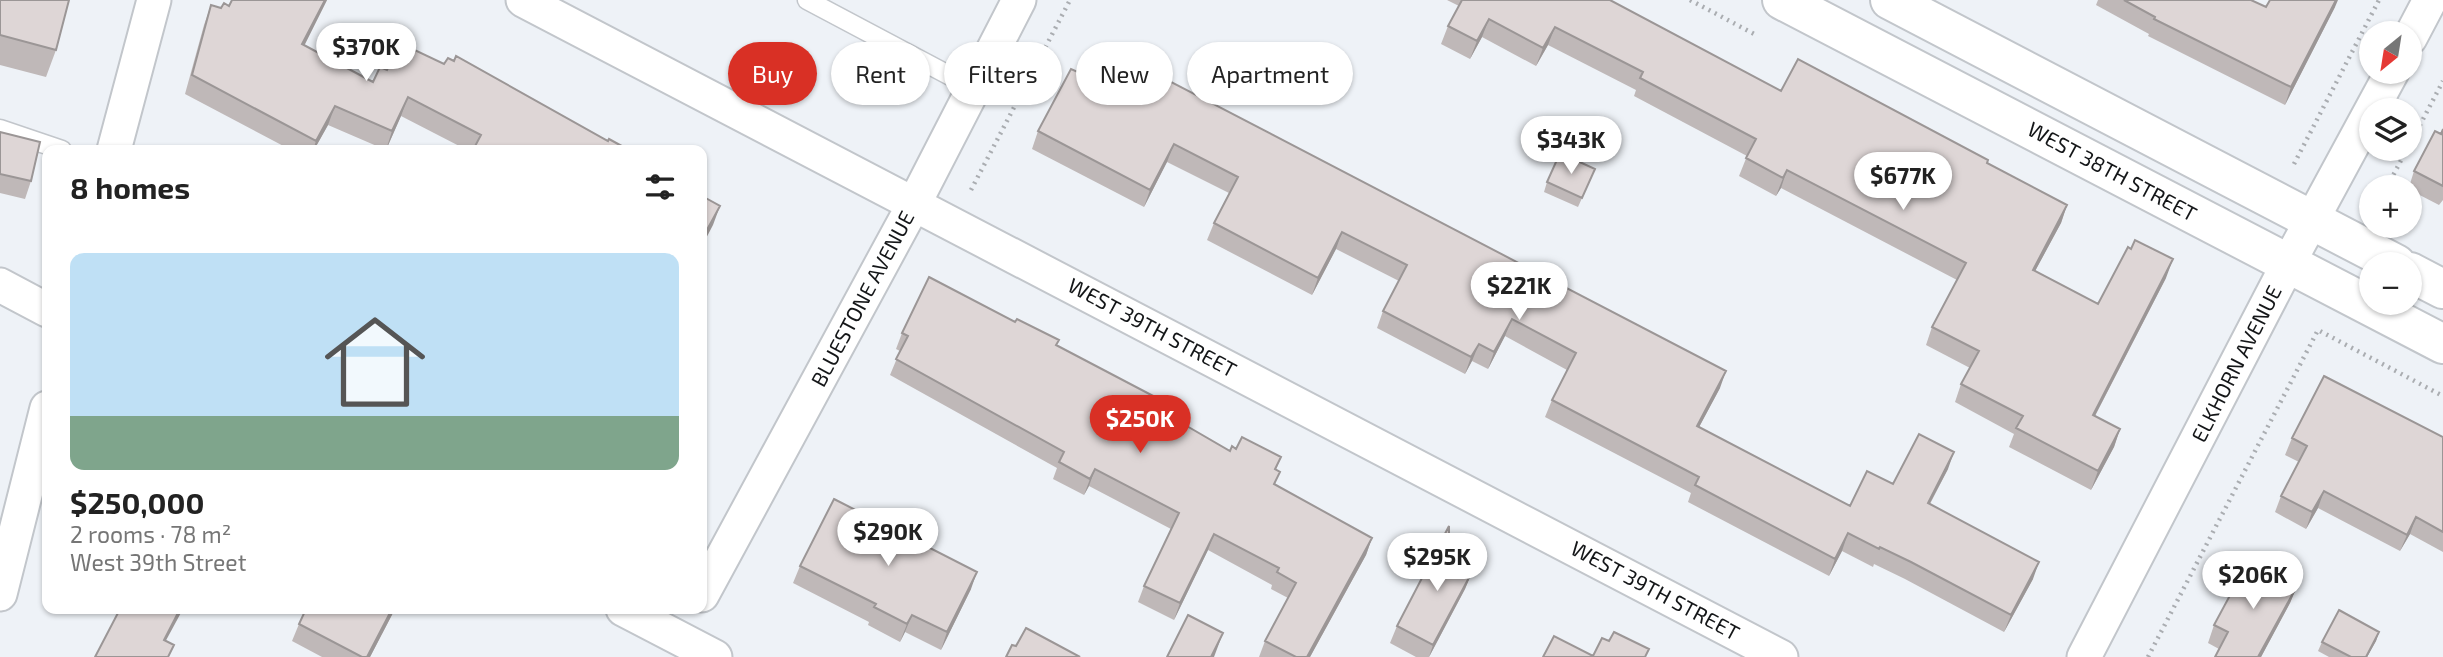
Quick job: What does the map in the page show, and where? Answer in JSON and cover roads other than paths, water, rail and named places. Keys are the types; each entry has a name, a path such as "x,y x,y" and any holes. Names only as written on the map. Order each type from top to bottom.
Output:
{"street":[{"path":"115,145 154,0"},
{"name":"WEST 39TH STREET","path":"523,0 1781,657"},
{"name":"WEST 38TH STREET","path":"1782,0 2443,344"},
{"path":"1890,0 2373,252"},
{"path":"2419,21 2430,0"},
{"name":"BLUESTONE AVENUE","path":"994,42 1013,2"},
{"name":"ELKHORN AVENUE","path":"2084,657 2288,264 2386,84"},
{"name":"BLUESTONE AVENUE","path":"707,586 914,204 964,105"},
{"path":"2422,278 2443,289"},
{"path":"0,285 42,307"},
{"path":"0,594 42,428"},
{"path":"630,614 673,647 715,657"},
{"path":"673,647 691,614"}],"lane":[{"path":"807,0 944,73"},
{"path":"0,129 47,145"}]}
